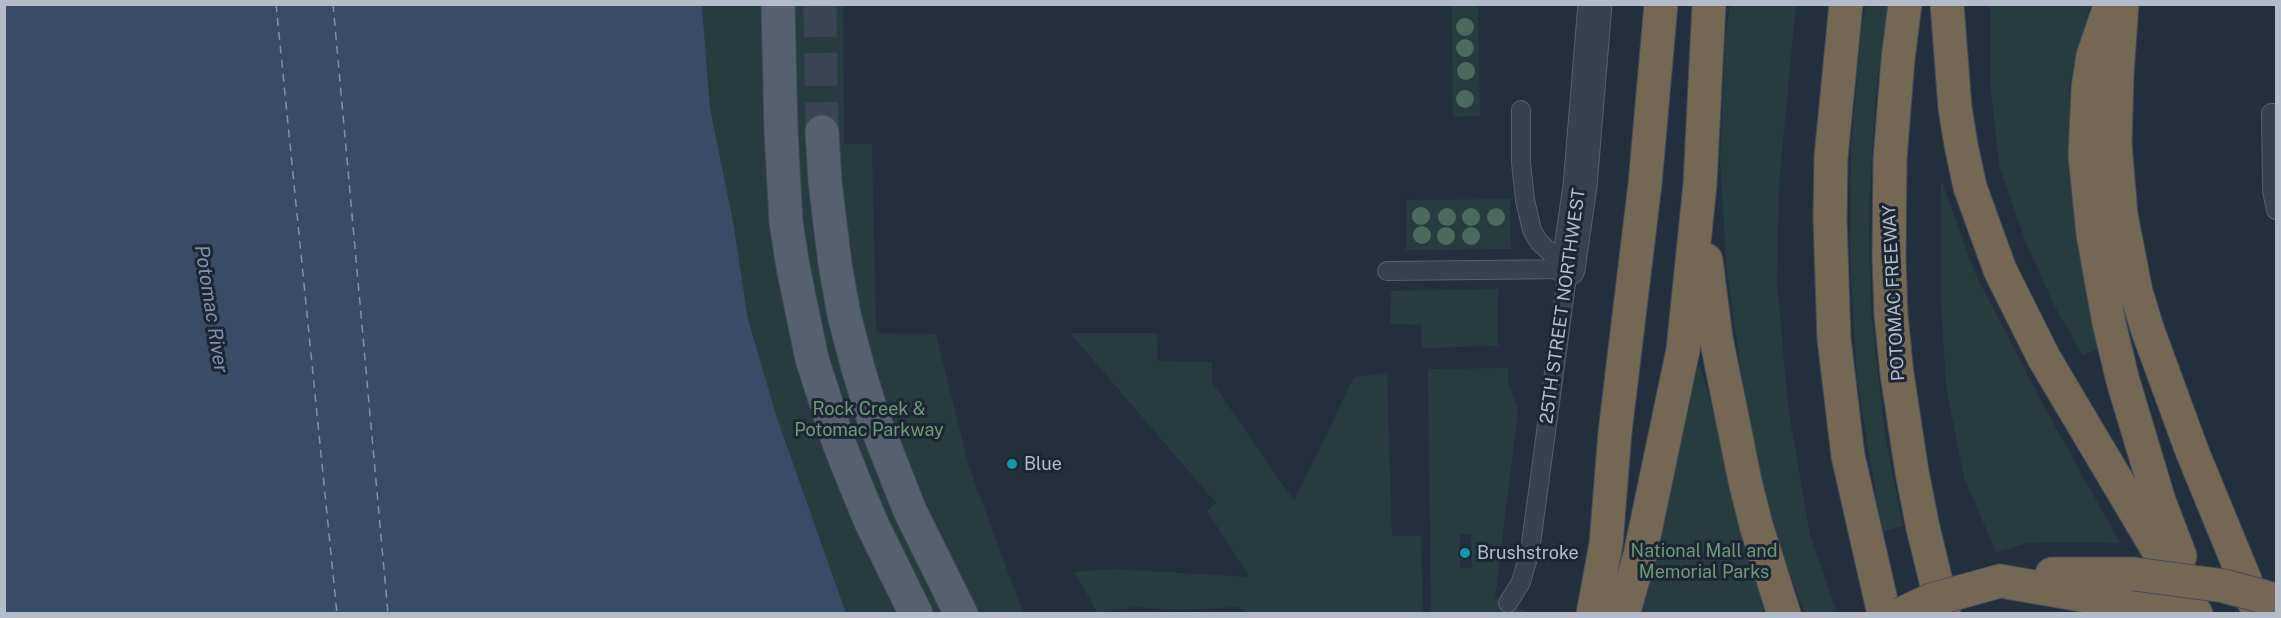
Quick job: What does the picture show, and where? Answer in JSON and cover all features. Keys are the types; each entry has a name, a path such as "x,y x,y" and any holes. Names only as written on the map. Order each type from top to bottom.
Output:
{"highway":[{"path":"1593,614 1606,544 1615,432 1645,184 1661,4"},
{"path":"1623,614 1642,545 1683,350 1700,184 1709,4"},
{"path":"1846,4 1831,157 1830,219 1834,339 1848,456 1884,614"},
{"name":"POTOMAC FREEWAY","path":"1905,4 1890,159 1891,315 1897,375 1912,472 1944,614"},
{"path":"1947,4 1954,99 1961,145 1974,197 2000,270 2055,378 2194,614"},
{"path":"2110,4 2093,56 2088,88 2085,156 2093,234 2109,322 2141,443 2159,501 2203,614"},
{"path":"2122,4 2116,86 2115,142 2121,214 2136,292 2184,430 2259,614"},
{"path":"1700,184 1709,290 1719,357 1756,525 1784,614"},
{"path":"1901,614 1931,600 2000,581 2067,573 2134,574 2224,586 2277,600"},
{"path":"2000,581 2194,614"}],"main road":[{"path":"778,4 781,151 786,222 812,359 839,443 854,481 871,522 916,614"},
{"path":"822,132 825,182 835,264 844,315 858,368 873,417 906,502 961,614"}],"street":[{"name":"25TH STREET NORTHWEST","path":"1568,269 1580,186 1595,4"}],"lane":[{"path":"1521,110 1521,162 1525,200 1532,230 1539,242 1568,269"},
{"path":"2274,113 2272,191 2277,210"},
{"path":"1387,271 1568,269"},
{"name":"25TH STREET NORTHWEST","path":"1508,603 1521,582 1530,550 1568,269"}],"green space":[{"name":"Rock Creek & Potomac Parkway","path":"702,5 843,5 844,144 872,144 876,333 936,334 969,466 1023,613 846,613 777,418 748,319 733,221 710,108"},
{"path":"1452,5 1478,5 1480,116 1453,117"},
{"path":"1730,5 1796,5 1779,183 1777,282 1788,406 1810,535 1836,610 1829,613 1805,613 1776,539 1750,430 1727,273 1720,162 1725,41"},
{"path":"1866,5 1887,5 1875,101 1869,211 1871,311 1885,435 1903,526 1882,532 1857,380 1850,258 1851,148 1861,30"},
{"path":"1990,5 2090,5 2069,86 2070,171 2098,349 2083,356 2054,305 2026,243 1999,165 1990,81"},
{"path":"1941,179 1975,273 2039,397 2120,543 2028,543 1996,552 1964,478 1946,387 1941,303"},
{"path":"1510,199 1511,249 1406,250 1406,200"},
{"path":"1498,289 1498,346 1422,348 1421,325 1390,324 1391,291"},
{"path":"1070,333 1157,333 1158,361 1212,362 1212,382 1294,501 1354,377 1387,373 1392,536 1421,536 1423,613 1247,614 1238,607 1179,610 1135,607 1098,613 1074,572 1112,569 1250,577 1207,511 1216,503"},
{"name":"National Mall and Memorial Parks","path":"1699,363 1772,613 1638,614"},
{"path":"1508,368 1508,380 1518,411 1495,598 1529,613 1431,613 1428,369","holes":["1460,534 1471,534 1472,568 1460,567"]}],"water":[{"name":"Potomac River","path":"4,5 702,5 710,108 733,221 748,319 777,418 846,613 5,613"}],"ferry route":[{"path":"276,4 337,614"},
{"path":"333,4 388,614"}],"tunnel":[{"path":"820,4 822,132"}],"place":[{"name":"Blue","path":"1012,464"},
{"name":"Brushstroke","path":"1465,553"}]}
